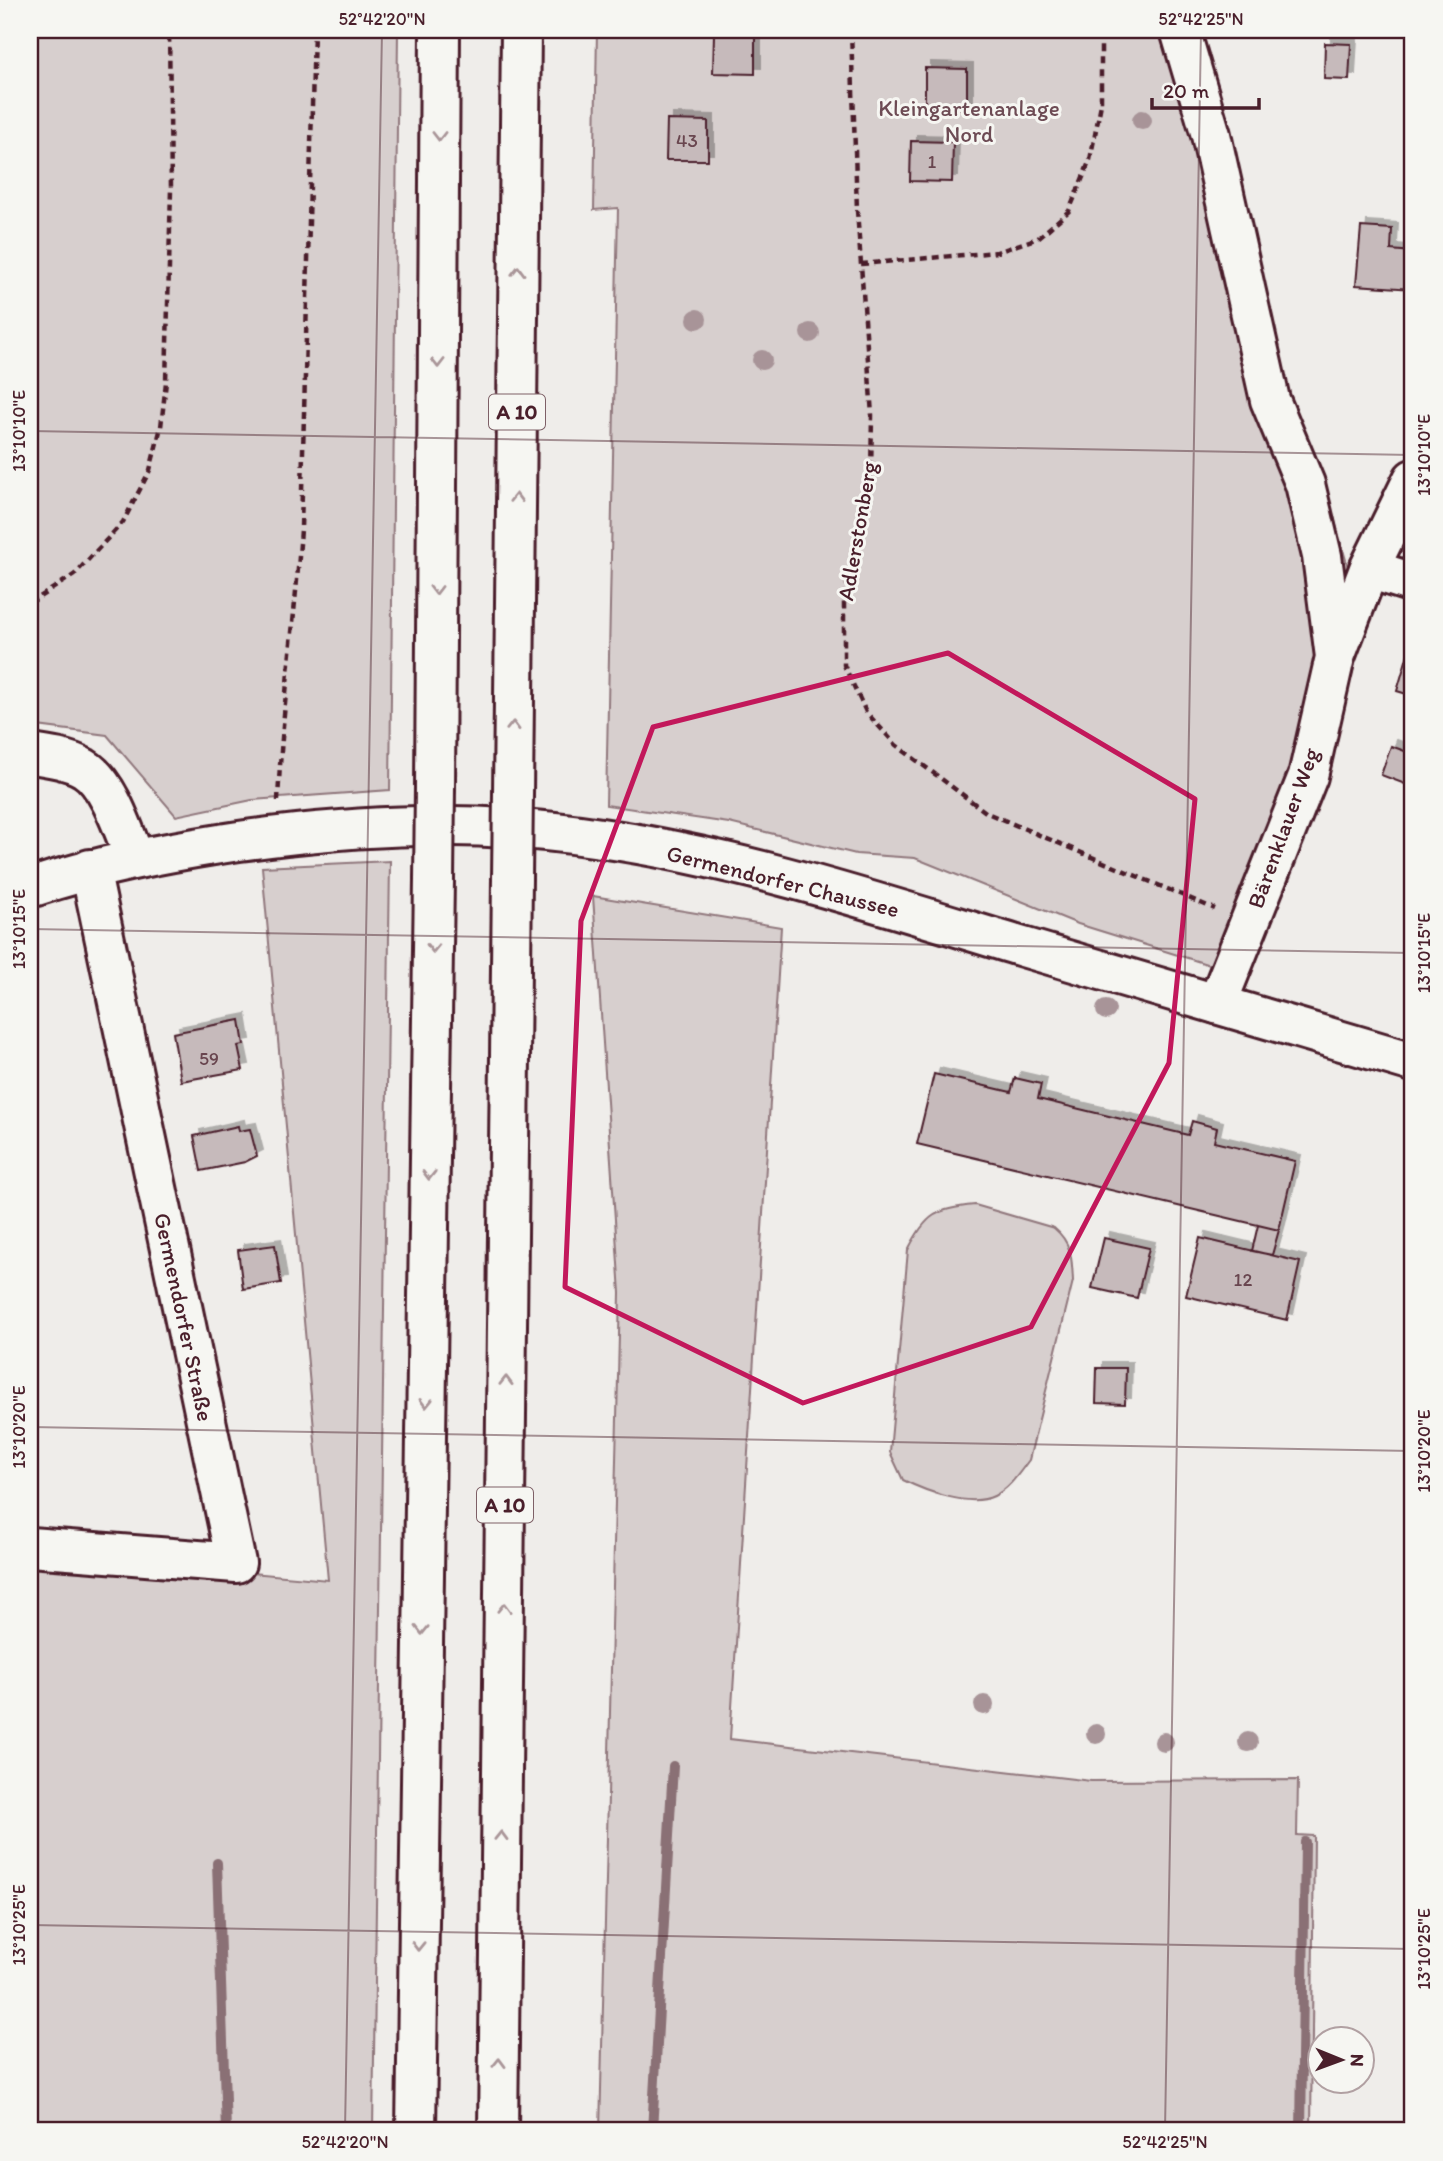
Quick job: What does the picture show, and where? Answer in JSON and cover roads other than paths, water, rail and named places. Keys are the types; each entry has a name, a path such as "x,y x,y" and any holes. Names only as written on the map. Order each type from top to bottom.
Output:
{"main road":[{"path":"416,2131 434,880 440,30"},
{"name":"A 10","path":"498,2131 521,30"},
{"path":"1180,30 1210,135 1270,400 1305,484 1322,556 1335,657"},
{"name":"Bärenklauer Weg","path":"1217,1004 1308,776 1335,657 1369,569 1413,479"},
{"path":"1369,569 1413,583"},
{"path":"30,754 53,757 85,768 109,796 135,859 90,869 30,888"},
{"name":"Germendorfer Chaussee","path":"135,859 277,836 409,825 471,824 605,838 778,874 1413,1062"},
{"name":"Germendorfer Straße","path":"30,1547 236,1563 90,869"}],"waterway":[{"path":"652,2131 673,1766"},
{"path":"1301,2131 1305,1842"},
{"path":"217,1863 226,2131"}],"park label":[{"name":"Kleingartenanlage Nord","path":"969,121"}]}
